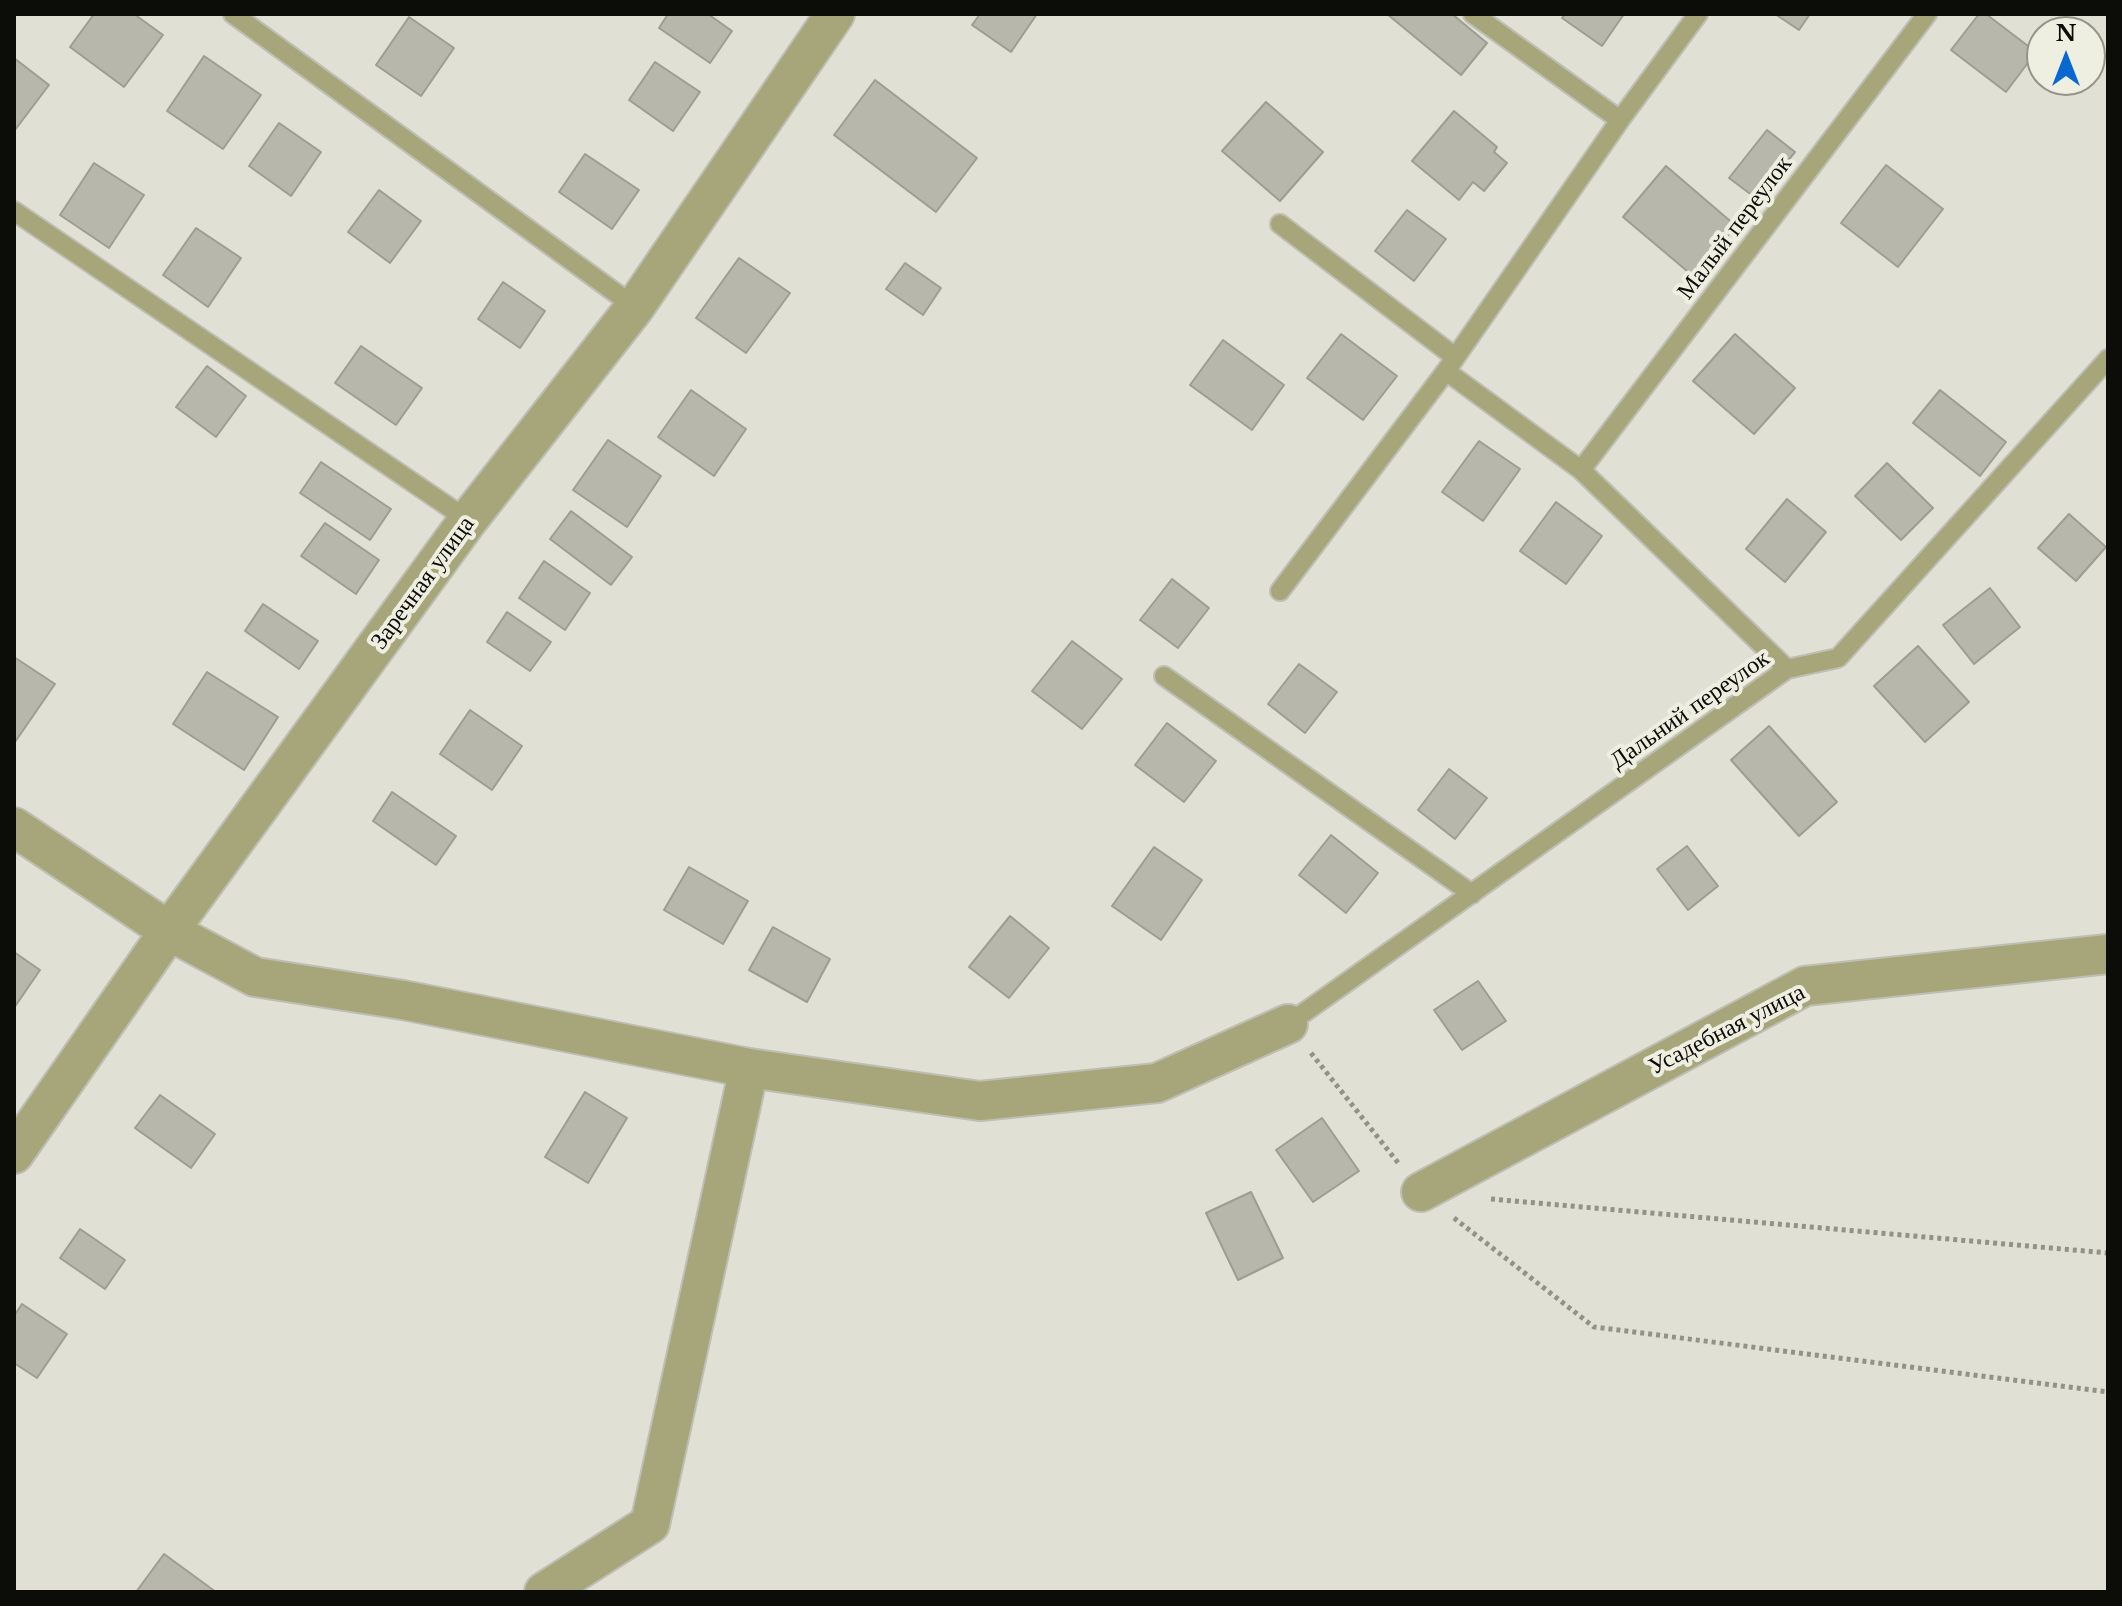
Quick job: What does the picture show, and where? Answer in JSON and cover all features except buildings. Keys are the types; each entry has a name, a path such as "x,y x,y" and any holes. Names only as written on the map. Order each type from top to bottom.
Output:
{"street":[{"name":"Заречная улица","path":"14,1154 169,931 468,520 635,307 835,14"},
{"path":"14,827 169,931 255,977 403,1000 749,1068 980,1101 1157,1083 1288,1024"},
{"name":"Усадебная улица","path":"1421,1192 1805,986 2108,954"},
{"path":"544,1592 650,1524 749,1068"}],"lane":[{"path":"233,14 635,307"},
{"path":"1473,14 1620,120"},
{"path":"1280,591 1450,364 1698,14"},
{"name":"Малый переулок","path":"1581,470 1927,14"},
{"path":"14,211 468,520"},
{"path":"1280,224 1581,470 1787,669"},
{"name":"Дальний переулок","path":"1288,1024 1787,669 1838,658 2108,359"},
{"path":"1164,676 1472,894"}],"path":[{"path":"1288,1024 1421,1192 1594,1327 2108,1392"},
{"path":"1484,1198 2108,1253"}]}
